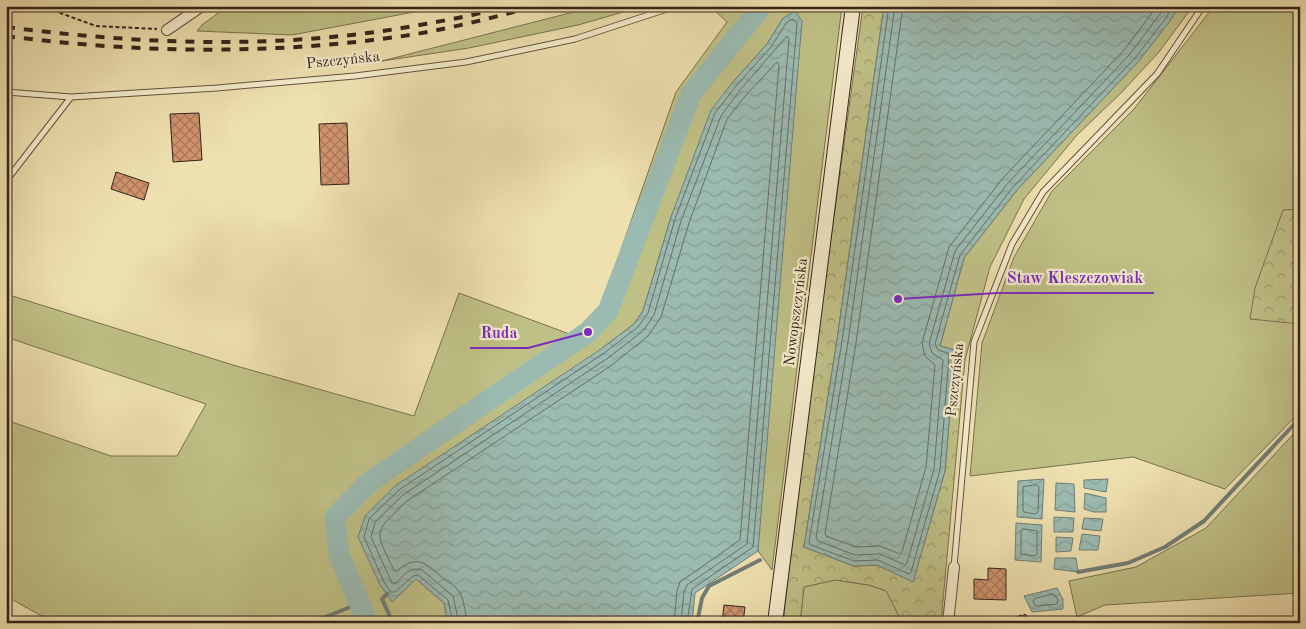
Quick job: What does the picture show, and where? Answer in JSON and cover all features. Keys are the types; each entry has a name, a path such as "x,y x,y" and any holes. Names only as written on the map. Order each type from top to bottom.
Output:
{"main road":[{"name":"Nowopszczyńska","path":"775,623 853,6"}],"street":[{"path":"167,30 202,6"},
{"name":"Pszczyńska","path":"948,623 954,567"}],"lane":[{"name":"Pszczyńska","path":"6,92 71,97 227,87 355,76 466,62 575,39 676,6"},
{"name":"Pszczyńska","path":"954,567 974,342 1012,244 1043,192 1157,74 1203,6"},
{"path":"6,182 71,97"}],"path":[{"path":"41,6 96,26 167,30"}],"green space":[{"path":"228,6 446,6 292,35 197,31 203,24"},
{"path":"597,6 644,6 578,25 469,48 382,61"},
{"path":"710,6 842,6 772,570 758,551 783,18 767,44 732,83 671,217 643,311 634,324 601,349 380,585 393,601 416,579 444,603 448,623 54,623 6,596 6,420 111,456 177,456 206,404 6,337 6,294 233,365 414,416 459,293 572,335 600,310 676,92 727,22"},
{"path":"863,6 884,6 837,340 804,547 854,566 877,565 913,581 945,471 955,350 965,360 941,623 918,623 916,616 901,620 886,591 869,585 835,580 804,587 800,623 783,623 812,376"},
{"path":"1179,6 1193,6 1159,52 1121,93 1077,135 1024,199 990,267 965,360 955,350 940,346 964,258 1017,190 1115,86 1170,21"},
{"path":"1214,6 1300,6 1300,412 1225,489 1133,457 970,476 982,343 1014,257 1052,191 1134,109"},
{"path":"1300,209 1300,324 1250,319 1255,288 1283,210"},
{"path":"1300,427 1300,593 1105,605 1077,617 1069,581 1136,567 1206,528"},
{"path":"835,580 869,585 887,591 901,620 917,616 918,623 800,623 804,587"}],"water":[{"path":"884,6 1179,6 1170,21 1139,61 1017,190 964,258 940,346 955,350 945,471 913,582 877,565 854,566 804,547 837,340"},
{"path":"795,11 802,21 758,551 695,593 692,623 448,623 444,603 416,579 392,602 380,585 358,537 365,516 395,486 601,349 634,324 643,311 671,217 711,110 767,44 783,18"},
{"path":"1044,479 1042,519 1017,517 1018,481"},
{"path":"1108,479 1106,492 1084,488 1084,480"},
{"path":"1056,483 1074,484 1075,512 1055,510"},
{"path":"1085,493 1106,498 1106,512 1094,512 1084,509"},
{"path":"1054,517 1074,518 1073,532 1054,532"},
{"path":"1084,518 1103,519 1101,531 1082,529"},
{"path":"1016,523 1042,525 1041,562 1015,560"},
{"path":"1082,534 1100,536 1098,550 1079,550"},
{"path":"1056,537 1073,538 1071,551 1056,552"},
{"path":"1055,558 1076,558 1078,572 1054,569"},
{"path":"1057,588 1063,599 1063,609 1032,612 1024,596"}],"building":[{"path":"199,113 202,160 173,162 170,114"},
{"path":"347,123 349,184 321,185 319,124"},
{"path":"116,172 149,183 144,200 111,189"},
{"path":"988,568 1006,569 1006,600 974,599 974,579 988,580"},
{"path":"724,605 745,607 743,623 722,623"},
{"path":"1025,614 1031,620 1028,623 1011,623 1020,615"}],"waterway":[{"path":"368,623 339,555 335,517 368,483 588,332 608,311 691,94 762,6"},
{"path":"1078,572 1128,563 1165,547 1204,521 1300,418"},
{"path":"697,623 702,598 709,586 760,560"},
{"path":"387,594 382,599 393,623"},
{"path":"311,623 360,603"}],"railway":[{"path":"6,36 55,42 152,49 201,50 298,47 414,34 466,24 537,6"},
{"path":"6,27 111,38 163,41 268,41 321,38 373,32 449,20 488,11"}],"place":[{"name":"Staw Kleszczowiak","path":"898,299"},
{"name":"Ruda","path":"588,332"}]}
